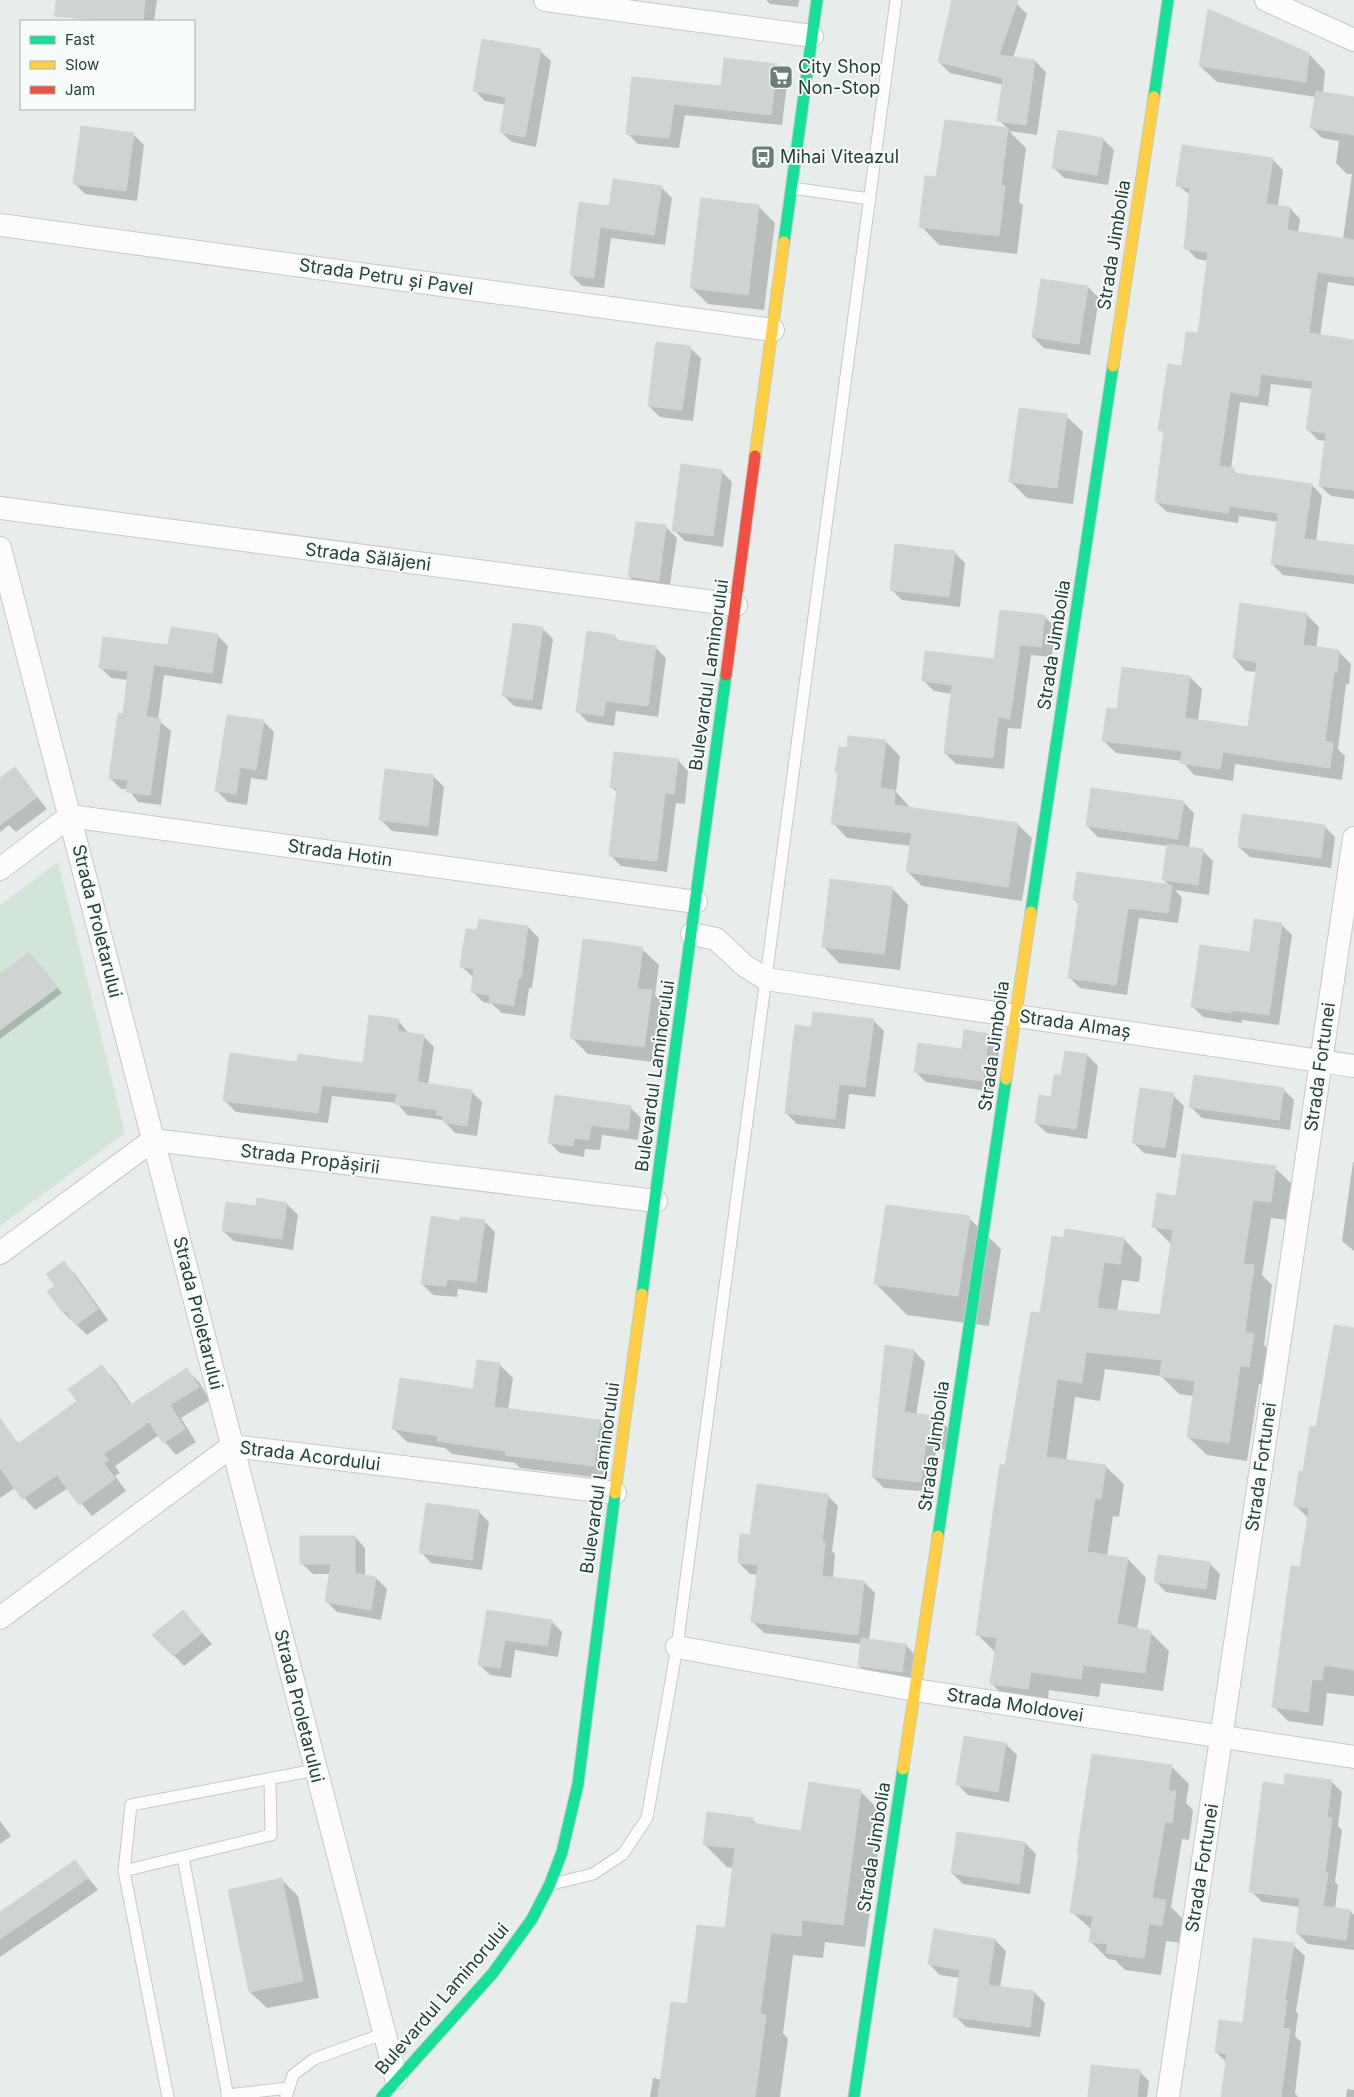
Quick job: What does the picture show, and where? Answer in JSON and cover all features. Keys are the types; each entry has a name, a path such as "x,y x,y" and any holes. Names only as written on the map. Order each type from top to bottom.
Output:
{"street":[{"path":"545,0 812,36"},
{"name":"Bulevardul Laminorului","path":"382,2097 396,2078 510,1951 532,1918 550,1884 562,1852 578,1784 615,1493 817,0"},
{"name":"Strada Jimbolia","path":"854,2097 1168,0"},
{"path":"1266,0 1354,40"},
{"name":"Strada Petru și Pavel","path":"0,225 773,330"},
{"name":"Strada Sălăjeni","path":"0,508 736,605"},
{"name":"Strada Proletarului","path":"0,548 396,2078"},
{"path":"0,869 70,816"},
{"name":"Strada Hotin","path":"70,816 696,902"},
{"name":"Strada Fortunei","path":"1168,2097 1354,838"},
{"name":"Strada Almaș","path":"692,934 716,939 745,966 766,979 1354,1066"},
{"path":"0,1253 153,1140"},
{"name":"Strada Propășirii","path":"153,1140 656,1201"},
{"name":"Strada Acordului","path":"0,1618 232,1446 615,1493"},
{"name":"Strada Moldovei","path":"678,1647 915,1690 1354,1757"}],"lane":[{"path":"550,1884 593,1874 622,1854 647,1818 678,1647 896,0"},
{"path":"792,188 870,200"},
{"path":"168,2097 124,1871 131,1805 315,1770"},
{"path":"124,1871 271,1835 270,1778"},
{"path":"183,1857 228,2096 287,2092 293,2075 314,2059 385,2033"}],"green space":[{"path":"58,862 125,1133 0,1226 0,905"}],"building":[{"path":"56,0 145,0 143,20 98,20 55,16"},
{"path":"952,0 1018,0 999,55 1035,60 1026,125 997,121 1003,78 938,62"},
{"path":"1208,9 1309,53 1306,82 1199,66"},
{"path":"482,39 541,49 525,137 500,132 506,97 473,91"},
{"path":"724,58 777,64 771,115 674,104 669,138 626,134 632,77 721,86"},
{"path":"1316,91 1354,97 1354,135 1310,128"},
{"path":"945,120 1008,128 1001,185 1005,186 999,236 919,227 925,176 936,177"},
{"path":"81,126 134,133 126,191 73,184"},
{"path":"1058,130 1103,138 1097,175 1052,168"},
{"path":"1182,145 1273,158 1266,204 1290,207 1287,230 1354,240 1354,277 1317,272 1309,333 1354,340 1354,490 1319,486 1326,433 1306,430 1313,381 1261,374 1258,396 1230,392 1219,466 1234,468 1234,473 1312,484 1304,539 1354,545 1354,575 1271,564 1278,513 1229,506 1228,513 1155,502 1164,431 1158,430 1168,364 1182,366 1186,332 1198,333 1208,252 1184,249 1190,188 1176,186"},
{"path":"613,179 662,186 654,235 600,227 594,278 570,275 579,202 609,206"},
{"path":"701,198 759,205 748,295 690,288"},
{"path":"1041,279 1088,286 1079,344 1032,337"},
{"path":"656,342 691,346 682,410 648,406"},
{"path":"1019,408 1067,414 1057,488 1009,482"},
{"path":"681,464 722,470 713,536 672,531"},
{"path":"636,522 666,525 659,581 628,576"},
{"path":"895,544 955,551 949,597 890,590"},
{"path":"1240,603 1307,613 1303,645 1339,650 1337,672 1334,672 1325,741 1333,743 1330,768 1223,752 1220,769 1180,763 1182,751 1102,741 1107,708 1117,709 1122,667 1190,676 1185,718 1248,727 1257,662 1233,658"},
{"path":"1000,610 1045,615 1041,647 1020,645 1010,719 998,717 993,758 944,753 952,685 922,681 925,651 994,659"},
{"path":"513,623 543,627 532,700 502,696"},
{"path":"171,627 218,634 212,673 154,665 146,717 161,719 150,795 126,792 128,780 109,778 118,713 123,714 128,671 99,668 103,637 168,645"},
{"path":"587,631 615,635 615,640 656,646 648,706 606,701 603,716 576,712"},
{"path":"227,715 264,720 256,770 240,767 236,794 215,791"},
{"path":"848,736 886,740 880,788 895,790 894,805 1018,823 1008,887 906,872 912,833 831,824 838,773 835,772 839,747 847,748"},
{"path":"614,752 678,759 674,794 665,793 657,861 609,856 617,788 610,787"},
{"path":"15,767 37,797 0,825 0,778"},
{"path":"385,769 434,775 428,826 379,820"},
{"path":"1091,788 1184,801 1178,839 1086,826"},
{"path":"1242,814 1325,825 1321,858 1238,847"},
{"path":"1167,844 1203,849 1198,885 1162,880"},
{"path":"1077,872 1172,885 1168,913 1128,908 1116,985 1068,978 1079,901 1073,900"},
{"path":"830,879 893,887 884,954 822,947"},
{"path":"479,919 528,926 521,978 518,978 514,1006 489,1002 490,995 471,992 474,969 460,967 466,929 477,930"},
{"path":"1254,919 1282,923 1269,1015 1231,1010 1231,1013 1191,1007 1200,945 1250,952"},
{"path":"583,939 643,947 637,989 652,990 644,1047 570,1038"},
{"path":"29,952 58,987 0,1030 0,974"},
{"path":"813,1012 874,1019 865,1087 839,1084 835,1119 785,1113 795,1025 811,1027"},
{"path":"369,1015 399,1019 397,1031 424,1035 417,1082 472,1090 467,1126 443,1122 443,1116 436,1115 437,1110 395,1104 397,1094 322,1085 318,1113 223,1101 230,1053 297,1062 298,1054 363,1063"},
{"path":"964,1030 989,1034 983,1081 914,1072 918,1043 962,1049"},
{"path":"1065,1051 1087,1054 1076,1129 1035,1123 1039,1095 1051,1097 1054,1075 1061,1075"},
{"path":"1194,1075 1284,1088 1279,1120 1189,1107"},
{"path":"1140,1088 1174,1093 1165,1148 1132,1143"},
{"path":"555,1095 631,1106 628,1130 591,1125 589,1140 574,1138 573,1146 548,1143"},
{"path":"1182,1154 1276,1166 1271,1202 1253,1200 1243,1264 1254,1265 1245,1332 1254,1334 1249,1367 1240,1366 1229,1443 1187,1437 1195,1381 1160,1376 1162,1360 1086,1352 1082,1383 1057,1379 1046,1457 1106,1465 1101,1499 1095,1498 1087,1552 1128,1558 1117,1624 1151,1631 1145,1673 1083,1665 1081,1679 1031,1672 1028,1689 990,1684 997,1638 976,1635 1000,1464 1005,1465 1031,1312 1040,1313 1052,1236 1064,1238 1065,1229 1124,1238 1120,1264 1104,1262 1097,1308 1160,1315 1173,1230 1152,1227 1157,1193 1176,1196"},
{"path":"257,1198 287,1203 282,1239 222,1231 226,1202 256,1206"},
{"path":"886,1205 970,1216 958,1296 874,1284"},
{"path":"431,1216 460,1221 460,1217 485,1220 476,1282 447,1279 446,1286 421,1284"},
{"path":"64,1261 98,1309 76,1325 66,1311 63,1313 47,1291 55,1286 46,1274"},
{"path":"1334,1325 1354,1328 1354,1670 1324,1665 1322,1680 1312,1679 1308,1712 1272,1707 1291,1566 1300,1567 1309,1508 1294,1506 1299,1471 1303,1472 1310,1426 1316,1427"},
{"path":"885,1345 914,1350 904,1412 939,1417 935,1439 926,1438 921,1482 872,1477"},
{"path":"477,1360 500,1363 494,1407 600,1420 594,1466 505,1455 506,1451 437,1441 438,1436 392,1429 400,1378 473,1389"},
{"path":"102,1365 130,1405 187,1368 199,1387 170,1405 185,1429 163,1443 149,1422 104,1454 109,1460 104,1463 115,1479 79,1505 57,1475 22,1499 0,1468 0,1418 18,1444 77,1401 68,1389"},
{"path":"757,1484 828,1494 822,1542 825,1542 822,1576 864,1581 858,1635 751,1622 758,1565 738,1563 740,1534 750,1535"},
{"path":"426,1503 479,1510 472,1560 419,1553"},
{"path":"300,1536 355,1536 355,1573 376,1577 371,1610 325,1602 331,1564 300,1564"},
{"path":"1158,1555 1210,1562 1206,1589 1154,1582"},
{"path":"183,1610 202,1633 173,1656 152,1635"},
{"path":"487,1610 552,1620 547,1646 505,1640 500,1668 478,1665"},
{"path":"861,1638 906,1644 902,1672 858,1666"},
{"path":"964,1736 1006,1743 998,1792 956,1785"},
{"path":"1092,1754 1172,1765 1168,1791 1176,1791 1172,1823 1165,1822 1152,1898 1166,1900 1162,1926 1149,1924 1144,1958 1106,1953 1108,1944 1089,1942 1093,1916 1070,1913"},
{"path":"1285,1774 1332,1780 1327,1817 1332,1818 1325,1873 1328,1873 1323,1906 1350,1910 1346,1940 1296,1933 1300,1898 1249,1892 1263,1782 1284,1785"},
{"path":"809,1782 861,1790 843,1925 802,1920 801,1936 771,1933 760,2014 766,2015 755,2097 658,2097 671,2002 687,2004 697,1925 725,1928 735,1848 703,1845 707,1812 753,1818 752,1823 801,1831"},
{"path":"957,1832 1025,1842 1019,1884 951,1873"},
{"path":"75,1860 88,1878 0,1939 0,1912"},
{"path":"282,1878 303,1981 249,1992 228,1890"},
{"path":"934,1929 995,1939 988,1985 1034,1991 1030,2027 953,2017 960,1970 928,1964"},
{"path":"1253,1938 1294,1943 1285,2000 1287,2001 1283,2028 1290,2029 1281,2097 1221,2097 1227,2054 1215,2052 1219,2020 1243,2023"},
{"path":"1091,2065 1140,2070 1137,2097 1088,2097"}],"traffic: fast":[{"path":"784,242 817,0"},
{"path":"1154,97 1168,0"},
{"path":"1031,912 1113,366"},
{"path":"642,1294 726,675"},
{"path":"938,1536 1006,1079"},
{"path":"382,2097 493,1973 532,1919 550,1884 562,1852 578,1784 615,1493"},
{"path":"854,2097 903,1769"}],"traffic: slow":[{"path":"1113,366 1154,97"},
{"path":"755,456 784,242"},
{"path":"1006,1079 1031,912"},
{"path":"615,1493 642,1294"},
{"path":"903,1769 938,1536"}],"traffic: jam":[{"path":"726,675 755,456"}],"place":[{"name":"City Shop Non-Stop","path":"781,77"},
{"name":"Mihai Viteazul","path":"763,157"}]}
